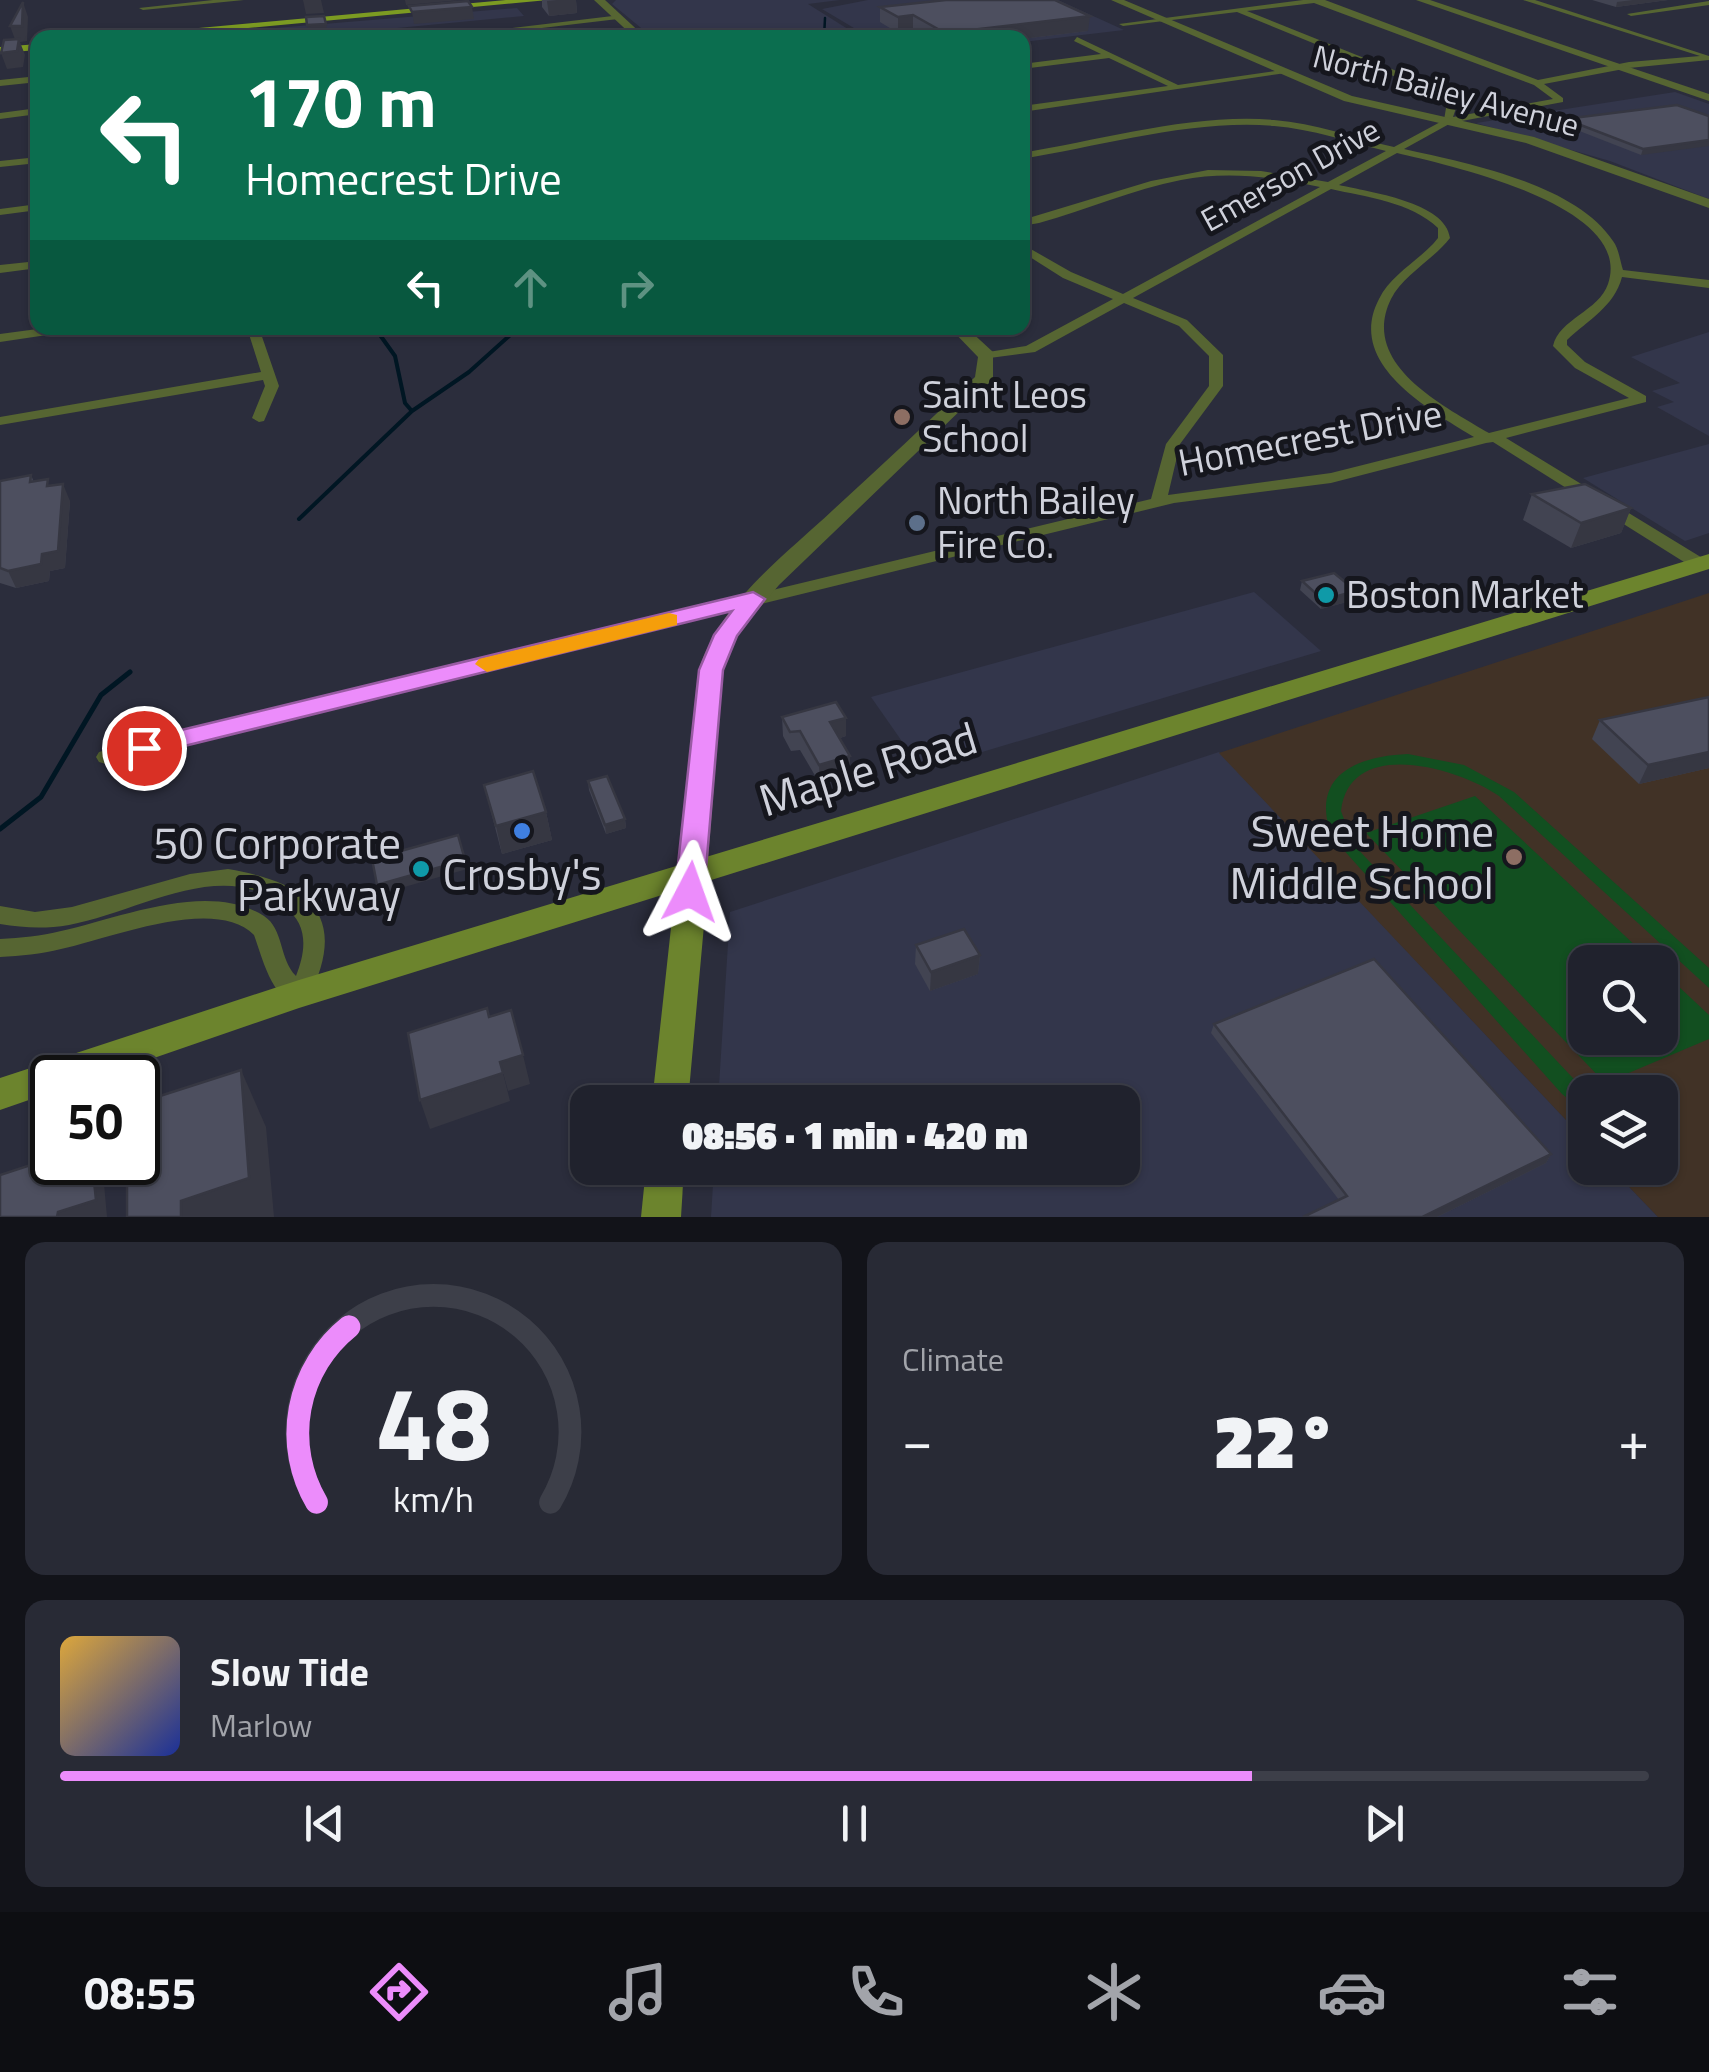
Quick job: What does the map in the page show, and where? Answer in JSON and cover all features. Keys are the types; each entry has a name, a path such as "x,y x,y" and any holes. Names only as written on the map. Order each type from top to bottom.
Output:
{"main road":[{"path":"202,30 481,2 542,0"},
{"path":"216,30 563,2"},
{"path":"0,48 30,45"},
{"name":"Maple Road","path":"0,1094 300,994 1704,562"},
{"path":"672,1085 693,872"},
{"path":"660,1217 663,1185"}],"street":[{"path":"142,30 143,4 240,0"},
{"path":"599,0 632,30"},
{"name":"North Bailey Avenue","path":"1116,0 1282,73 1364,104 1559,149 1709,204"},
{"path":"1314,0 1537,83 1560,100 1448,121"},
{"path":"1123,24 1324,0"},
{"path":"1421,0 1709,98"},
{"path":"1526,0 1709,57"},
{"path":"1631,14 1709,3"},
{"name":"Emerson Drive","path":"987,356 1030,349 1448,121 1451,108 1430,88 1238,10"},
{"path":"515,30 618,18"},
{"path":"1078,39 1176,88"},
{"path":"1030,65 1111,55"},
{"path":"1537,83 1621,66 1709,57"},
{"path":"1030,109 1282,73"},
{"path":"0,83 30,80"},
{"path":"0,116 30,113"},
{"path":"1030,155 1253,122 1284,124 1496,176 1561,204 1606,240 1617,273 1709,284"},
{"path":"0,164 30,161"},
{"path":"1030,221 1189,176 1265,173 1330,185 1417,209 1444,227 1440,244 1386,298 1377,326 1378,341 1388,362 1410,386 1492,438 1704,562"},
{"path":"0,212 30,208"},
{"path":"1030,252 1068,275 1195,330 1212,348 1219,365 1216,386 1167,456 1158,502"},
{"path":"0,269 30,265"},
{"name":"Homecrest Drive","path":"106,757 1158,502 1330,478 1642,399 1580,365 1564,352 1561,339 1597,310 1617,273"},
{"path":"0,338 30,334"},
{"path":"255,335 270,375 271,396 260,418"},
{"path":"693,872 711,670 726,635 753,599 981,383 988,371 987,356 965,335"},
{"path":"0,422 270,375"},
{"path":"0,915 57,918 194,882 224,879 265,886 301,907 317,937 314,964 300,994 277,971 269,938 260,925 228,909 177,913 43,947 0,948"}],"shaded area":[{"path":"616,0 840,0 808,4 849,30 644,30 612,4"},
{"path":"868,0 1058,0 1124,30 1030,41 1030,30 857,30 822,9"},
{"path":"517,8 524,16 377,30 251,30"},
{"path":"1675,92 1709,104 1709,199 1610,161 1476,123"},
{"path":"1709,332 1709,436 1657,407 1674,402 1652,391 1680,383 1631,357"},
{"path":"1709,444 1709,533 1685,541 1583,478"},
{"path":"1254,592 1321,651 922,770 871,697"},
{"name":"Sweet Home Middle School","path":"1709,593 1709,1217 1658,1217 1627,1185 1678,1185 1678,1075 1568,1075 1568,1122 1219,753"},
{"path":"1219,752 1568,1122 1568,1185 1627,1185 1658,1217 711,1217 713,1185 1140,1185 1140,1085 719,1085 730,912"}],"green space":[{"path":"1408,754 1464,765 1514,792 1709,968 1709,988 1678,960 1678,945 1662,945 1499,796 1459,776 1434,769 1385,766 1364,773 1349,787 1341,811 1353,844 1570,1075 1568,1099 1332,837 1327,799 1332,784 1355,765"},
{"path":"1475,796 1635,945 1568,945 1568,1044 1366,833"},
{"path":"1678,986 1709,1015 1709,1039 1678,1052"},
{"path":"1578,1055 1671,1055 1624,1075 1597,1075"}],"building":[{"path":"946,0 1055,0 1090,16 940,30 913,15 898,17 880,7"},
{"path":"468,1 472,7 412,12 409,6"},
{"path":"23,2 22,26 10,26"},
{"path":"324,16 326,24 307,25 306,17"},
{"path":"19,39 17,51 1,53 4,40"},
{"path":"1677,105 1709,116 1709,140 1643,149 1565,119"},
{"path":"31,475 30,482 48,479 47,486 63,484 58,551 42,554 41,564 8,571 0,568 0,481"},
{"path":"1585,484 1631,508 1581,523 1532,494"},
{"path":"1334,573 1356,591 1323,600 1302,581"},
{"path":"1709,697 1709,752 1648,765 1600,720"},
{"path":"836,702 846,718 830,722 850,756 819,765 800,731 790,732 782,717"},
{"path":"533,771 546,812 496,826 484,785"},
{"name":"Crosby's","path":"607,776 625,819 605,825 588,781"},
{"name":"50 Corporate Parkway","path":"458,835 465,860 377,885 372,859"},
{"path":"964,929 980,955 931,972 916,945"},
{"path":"1374,959 1551,1154 1422,1217 1303,1217 1347,1196 1214,1024"},
{"path":"487,1008 489,1017 511,1010 523,1055 500,1062 503,1073 420,1100 408,1033"},
{"path":"241,1070 249,1178 181,1201 181,1217 127,1217 127,1185 160,1185 160,1096"},
{"path":"30,1165 30,1185 94,1185 96,1200 58,1212 57,1217 0,1217 0,1175"}],"waterway":[{"path":"824,30 825,18"},
{"path":"380,335 395,356 405,403 411,410"},
{"path":"299,519 412,411 469,372 510,335"},
{"path":"0,829 41,797 101,695 130,672"}],"slow traffic":[{"path":"487,664 669,620"}],"place":[{"name":"Saint Leos School","path":"902,417"},
{"name":"North Bailey Fire Co.","path":"917,523"},
{"name":"Boston Market","path":"1326,595"},
{"name":"Crosby's","path":"522,831"},
{"name":"Sweet Home Middle School","path":"1514,857"},
{"name":"50 Corporate Parkway","path":"421,869"}],"route":[{"path":"144,748 753,599 726,635 711,670 690,892"}]}
